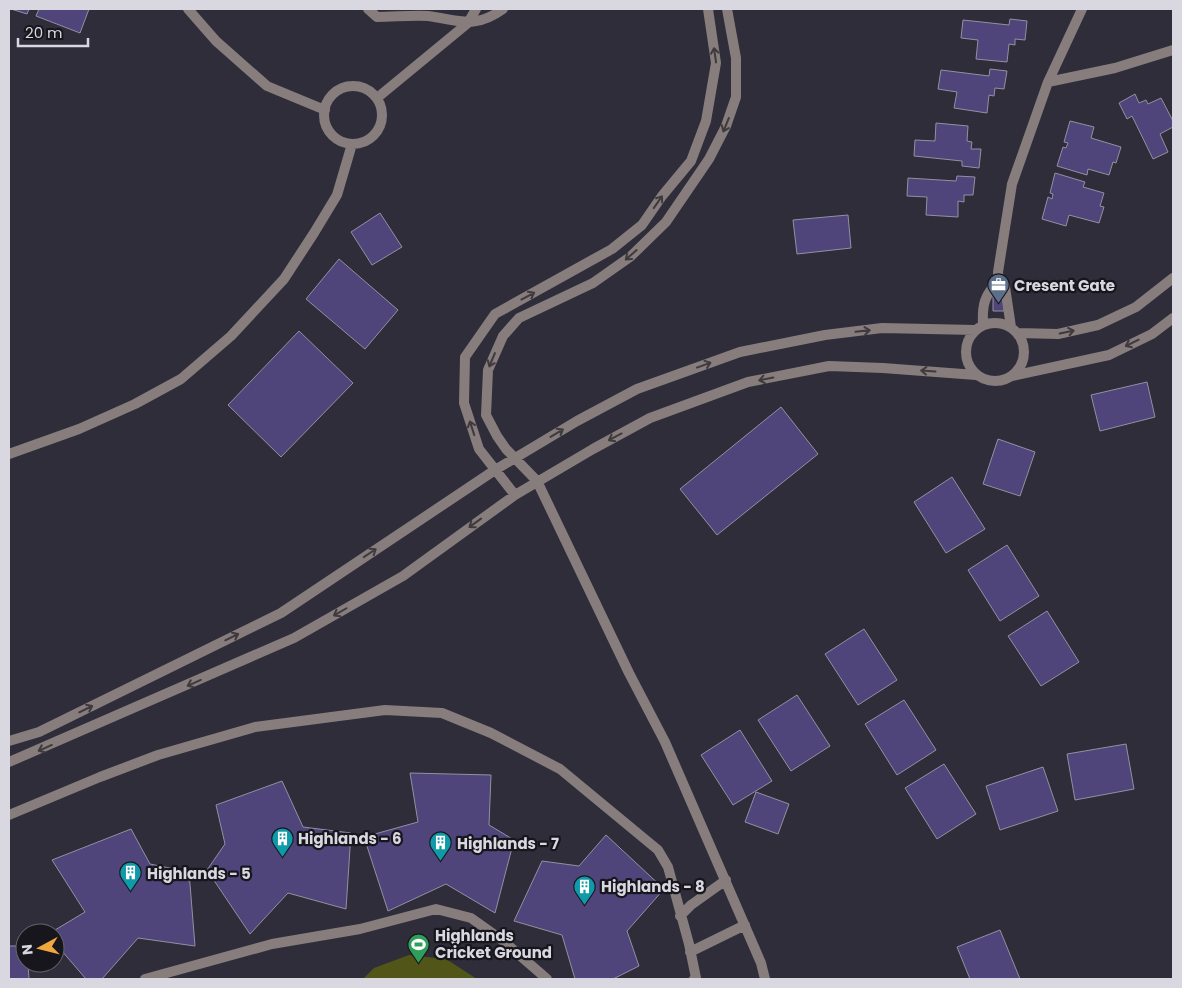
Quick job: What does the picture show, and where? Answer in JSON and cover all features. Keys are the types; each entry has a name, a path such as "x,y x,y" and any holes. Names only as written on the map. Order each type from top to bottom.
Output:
{"street":[{"path":"188,9 216,40 267,86 325,110"},
{"path":"368,9 377,17 426,16 468,23 492,16 503,9"},
{"path":"377,98 468,23 476,9"},
{"path":"515,495 479,449 464,403 465,357 495,314 612,249 642,225 662,196 691,161 706,121 716,63 708,9"},
{"path":"727,9 736,58 736,97 726,126 709,159 666,222 630,257 593,283 519,318 503,336 488,370 486,415 497,436 537,481 628,673 666,742 761,963 765,979"},
{"path":"1012,376 1019,369 1025,351 1023,342 1015,330 1005,287 999,282 998,272 1012,184 1048,82 1082,9"},
{"path":"1048,82 1115,68 1173,50"},
{"path":"352,86 362,87 370,91 377,98 381,106 382,115 376,133 361,143 352,144 343,142 328,129 325,120 325,110 328,101 334,93 352,86"},
{"path":"9,454 79,428 135,404 181,379 230,336 284,279 314,233 337,194 352,144"},
{"path":"9,741 39,732 281,613 495,470 577,421 638,389 740,352 825,335 882,328 979,327 992,322 1002,323 1015,330 1058,334 1098,325 1136,307 1173,278"},
{"path":"999,282 990,289 979,327 969,338 966,348 966,358 970,367 976,375 985,380 1004,380 1012,376 1109,355 1152,334 1173,318"},
{"path":"9,762 294,638 403,576 537,481 593,448 650,418 748,382 830,366 976,375"},
{"path":"9,816 100,776 158,755 255,727 385,710 442,713 491,733 560,768 658,850 668,867 689,944 696,979"},
{"path":"680,916 691,905 726,880"},
{"path":"145,979 272,944 360,930 436,909 471,918 502,940 547,979"},
{"path":"690,952 745,925"}],"green space":[{"name":"Highlands Cricket Ground","path":"409,955 446,959 477,979 363,979 374,968"}],"building":[{"path":"11,9 29,9 27,14"},
{"path":"39,9 89,9 80,33 36,16"},
{"path":"1010,19 1027,21 1025,40 1015,39 1015,45 1009,44 1007,62 976,59 978,40 961,38 963,20 1009,25"},
{"path":"990,69 1007,71 1004,89 995,88 994,96 989,95 987,113 954,108 957,92 938,89 941,70 989,76"},
{"path":"1135,94 1139,103 1146,100 1148,104 1161,98 1173,121 1173,127 1160,134 1168,152 1153,159 1132,116 1127,119 1119,103"},
{"path":"1070,121 1094,127 1091,138 1121,147 1116,163 1113,162 1109,175 1088,169 1087,175 1057,166 1063,147 1066,148 1068,143 1064,142"},
{"path":"936,123 968,126 967,141 972,142 971,149 981,149 979,168 962,166 962,161 914,156 915,140 935,141"},
{"path":"1055,173 1085,182 1083,187 1104,193 1100,206 1104,207 1099,223 1069,215 1066,226 1042,219 1048,197 1052,199 1053,194 1050,193"},
{"path":"957,176 975,177 973,195 964,195 964,202 958,201 958,217 926,215 927,197 907,196 908,178 956,181"},
{"path":"380,213 402,247 372,265 351,232"},
{"path":"848,215 851,248 797,254 793,220"},
{"path":"339,259 398,310 365,349 306,299"},
{"name":"Cresent Gate","path":"993,296 1003,296 1004,311 993,311"},
{"path":"299,331 353,383 281,457 228,405"},
{"path":"1147,382 1155,417 1100,431 1091,395"},
{"path":"781,407 818,454 717,535 680,489"},
{"path":"998,439 1035,452 1020,496 983,484"},
{"path":"952,477 985,529 946,553 914,502"},
{"path":"1007,545 1039,596 1000,621 968,570"},
{"path":"1047,611 1079,662 1041,686 1008,636"},
{"path":"864,629 897,680 858,705 825,654"},
{"path":"797,695 830,746 791,771 758,720"},
{"path":"904,700 936,750 897,775 865,724"},
{"path":"740,730 772,781 733,805 701,755"},
{"path":"1126,744 1134,789 1075,800 1067,754"},
{"path":"944,764 976,814 937,839 905,788"},
{"path":"1043,767 1058,811 1000,830 986,786"},
{"name":"Highlands - 7","path":"410,773 491,775 489,825 514,840 495,913 446,884 388,911 364,837 418,822"},
{"name":"Highlands - 6","path":"282,781 303,827 351,833 346,909 288,893 250,934 207,870 225,844 216,805"},
{"path":"756,792 789,804 778,834 745,822"},
{"name":"Highlands - 5","path":"131,829 150,864 189,872 195,946 138,938 102,979 86,979 65,955 65,924 85,912 52,860"},
{"name":"Highlands - 8","path":"606,835 664,889 627,931 639,966 613,979 575,979 562,935 514,921 542,861 579,866"},
{"path":"1000,930 1020,979 970,979 957,947"},
{"path":"9,946 15,946 15,973 29,973 29,979 9,979"}],"place":[{"name":"Cresent Gate","path":"998,304"},
{"name":"Highlands - 6","path":"282,857"},
{"name":"Highlands - 7","path":"441,862"},
{"name":"Highlands - 5","path":"131,892"},
{"name":"Highlands - 8","path":"585,905"},
{"name":"Highlands Cricket Ground","path":"419,963"}]}
